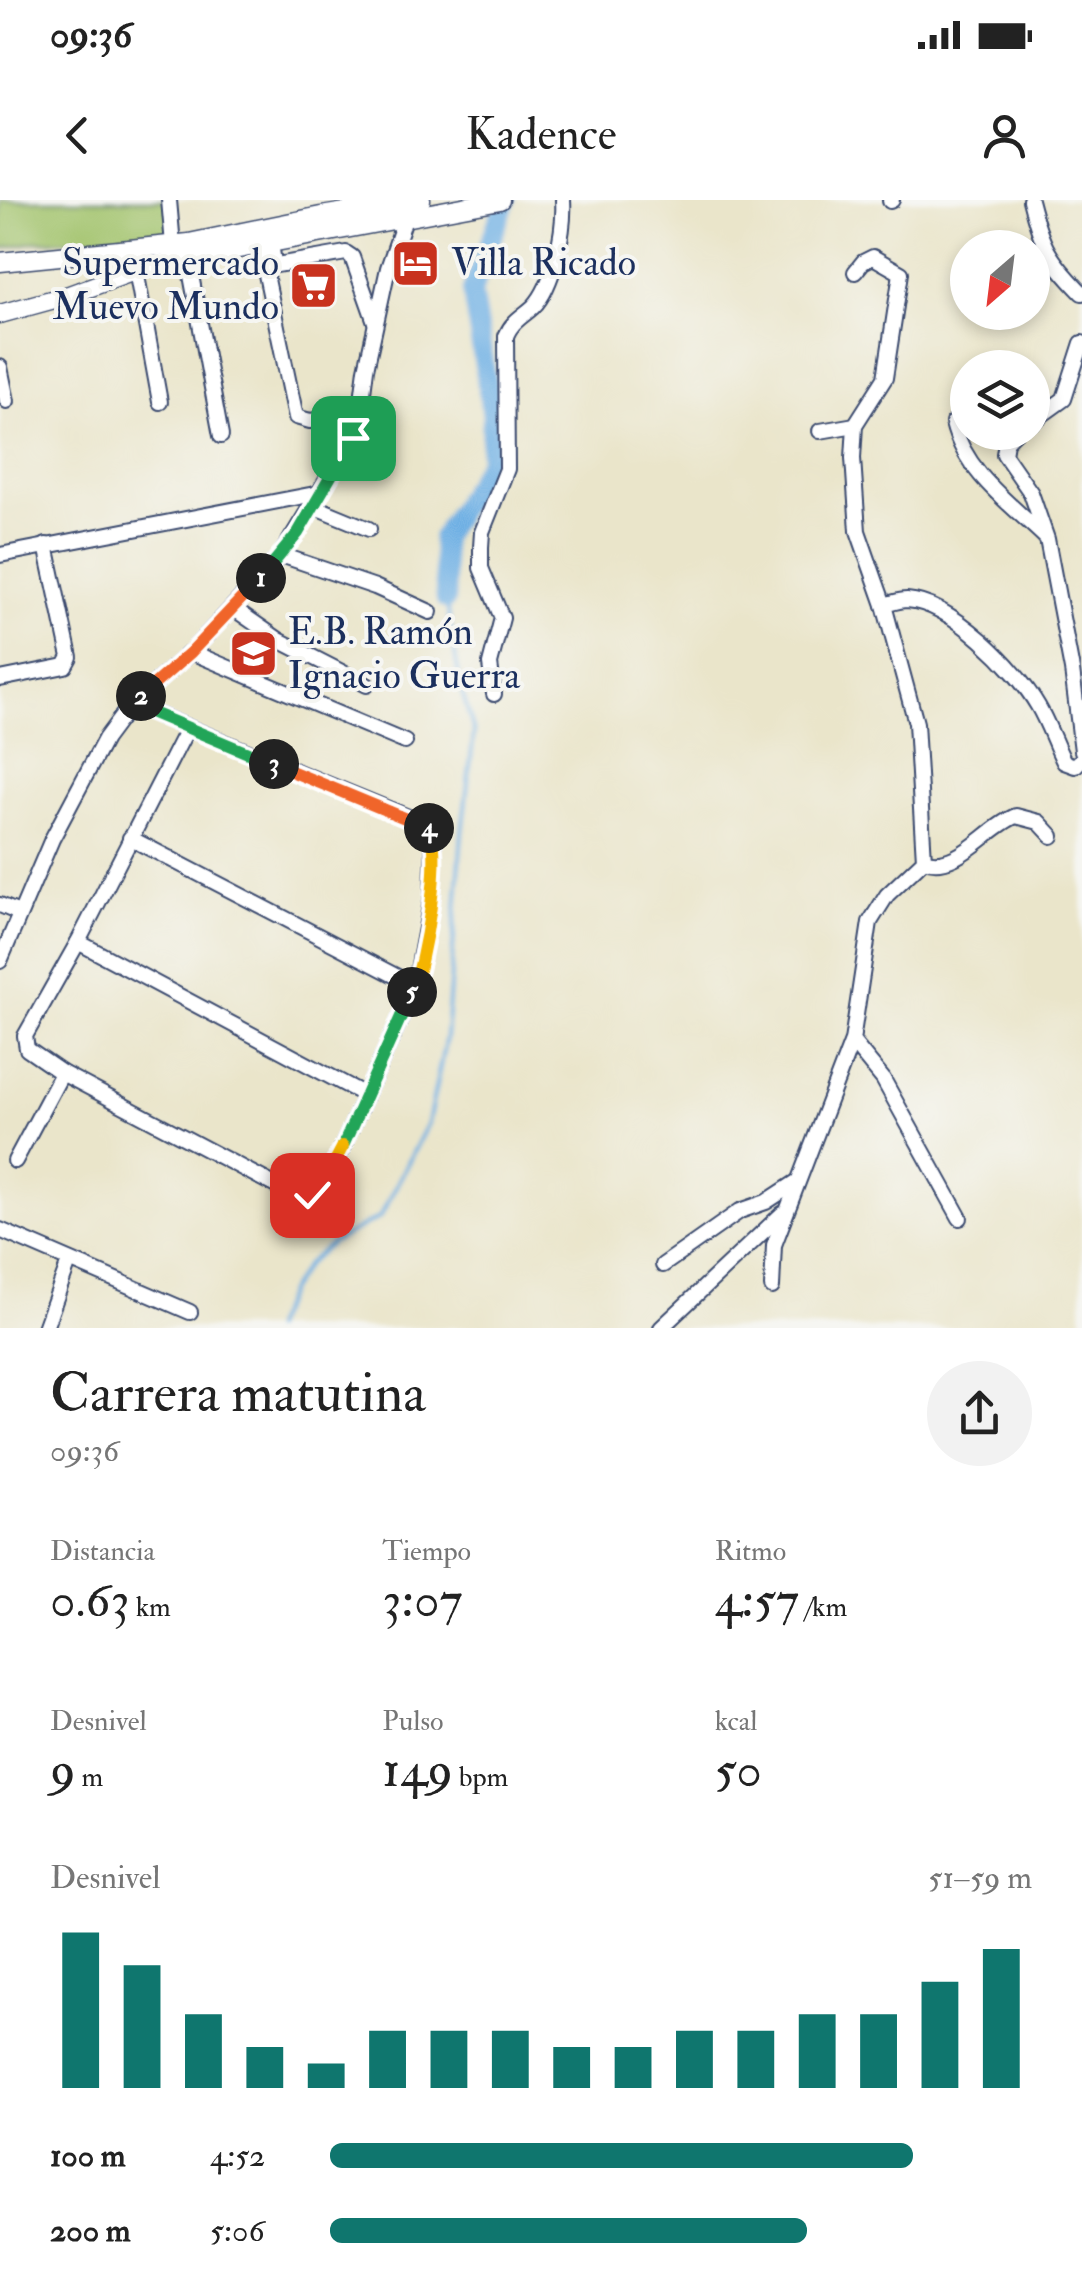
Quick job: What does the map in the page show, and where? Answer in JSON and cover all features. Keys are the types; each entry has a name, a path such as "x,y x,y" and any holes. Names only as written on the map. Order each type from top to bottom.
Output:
{"main road":[{"path":"321,216 380,200"},
{"path":"0,262 173,245 321,216 413,204 500,200"},
{"path":"0,314 69,296 136,270 266,244 413,204"}],"street":[{"path":"168,200 173,245"},
{"path":"321,216 360,200"},
{"path":"494,694 490,664 502,618 482,568 481,547 482,532 507,469 506,336 513,322 534,306 546,288 560,246 562,200"},
{"path":"1030,200 1041,244 1082,293"},
{"path":"0,961 52,839 96,755 131,704 191,652 281,555 353,438 376,322 413,204"},
{"path":"266,244 274,263 282,266 346,253 352,257 376,322"},
{"path":"266,244 296,416 303,422 360,415"},
{"path":"772,1288 774,1244 852,1041 870,922 887,895 924,860 916,724 884,605 858,531 852,458 854,425 885,378 901,273 874,257 855,272"},
{"path":"188,259 221,436"},
{"path":"136,270 160,402"},
{"path":"1050,409 1064,399 1082,343"},
{"path":"0,367 7,401"},
{"path":"820,431 854,425"},
{"path":"962,450 978,472 1047,539"},
{"path":"1005,450 1031,493 1047,539 1072,670 1082,751"},
{"path":"0,555 316,500 368,529"},
{"path":"0,679 65,666 70,657 46,545"},
{"path":"281,555 430,612"},
{"path":"884,605 906,600 935,608 952,618 1016,676 1037,705 1064,762 1075,766 1082,759"},
{"path":"232,608 279,640 367,684"},
{"path":"191,652 405,742"},
{"path":"131,704 186,730 428,825 434,836 432,896 415,986 322,1186 312,1195 297,1197 62,1074 26,1049 25,1036 78,942 186,730"},
{"path":"924,860 934,864 947,860 1016,816 1039,822 1052,836"},
{"path":"130,838 415,986"},
{"path":"0,905 19,914"},
{"path":"78,942 365,1095"},
{"path":"852,1041 884,1078 960,1218"},
{"path":"16,1162 62,1074"},
{"path":"663,1265 740,1211 766,1202 796,1183"},
{"path":"661,1328 786,1210"},
{"path":"0,1230 190,1312"},
{"path":"45,1328 69,1262"}],"green space":[{"path":"0,200 172,200 180,235 35,242 0,249"}],"waterway":[{"path":"446,599 442,538 490,460 492,415 472,291 506,200"},
{"path":"272,1328 289,1290 306,1265 331,1243 380,1217 428,1123 446,1037 474,732 461,689 446,599"}],"place":[{"name":"Villa Ricado","path":"416,263"},
{"name":"Supermercado Muevo Mundo","path":"314,285"},
{"name":"E.B. Ramón Ignacio Guerra","path":"253,654"}],"route":[{"path":"312,1195 333,1168 415,986 432,896 434,836 428,825 186,730 131,704 191,652 281,555 353,438"}]}
